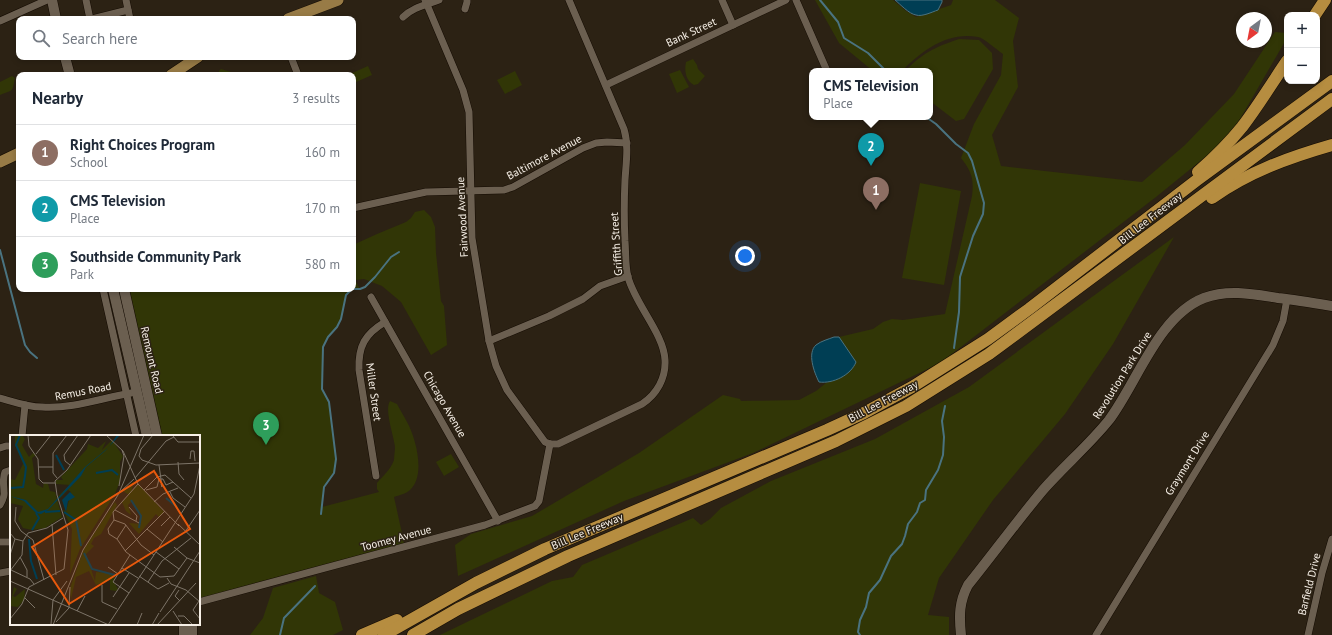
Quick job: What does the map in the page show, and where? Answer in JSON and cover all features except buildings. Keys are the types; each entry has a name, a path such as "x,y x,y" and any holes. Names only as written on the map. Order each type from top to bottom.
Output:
{"highway":[{"path":"1317,12 1324,0"},
{"path":"1135,229 1176,190 1214,158 1233,138 1263,98 1284,66"},
{"name":"Bill Lee Freeway","path":"384,635 476,582 545,549 827,430 912,387 988,339 1135,229 1197,180 1332,81"},
{"name":"Bill Lee Freeway","path":"413,635 458,609 568,556 836,441 906,406 989,354 1332,99"},
{"path":"1170,220 1202,206 1220,192 1263,169 1281,161 1332,145"},
{"path":"362,635 450,598"},
{"path":"420,635 458,609"}],"main road":[{"path":"296,16 338,0"},
{"path":"176,72 194,60"},
{"path":"0,162 16,155"}],"street":[{"path":"0,21 47,0"},
{"path":"52,0 55,16"},
{"path":"86,0 90,16"},
{"path":"126,0 129,16"},
{"path":"403,17 410,10 426,2 439,0"},
{"name":"Griffith Street","path":"550,444 558,444 638,406 653,395 661,383 665,368 664,351 633,290 628,276 626,263 624,209 627,143 624,129 569,0"},
{"path":"722,0 734,24"},
{"name":"Bank Street","path":"606,85 786,0"},
{"path":"796,0 826,68"},
{"path":"465,9 467,2 469,1"},
{"name":"Fairwood Avenue","path":"426,2 463,90 469,112 472,238 489,341 496,366 507,390 545,442 550,444"},
{"path":"103,16 128,10"},
{"path":"66,60 69,72"},
{"path":"292,60 297,72"},
{"name":"Baltimore Avenue","path":"356,207 426,192 500,190 513,187 583,148 597,143 627,143"},
{"path":"489,341 549,316 583,299 600,286 628,276"},
{"path":"104,292 136,391 136,435"},
{"name":"Remount Road","path":"115,292 147,435"},
{"name":"Remount Road","path":"124,292 136,391 157,435"},
{"name":"Revolution Park Drive","path":"961,635 959,619 960,608 968,585 1032,497 1098,433 1110,419 1163,331 1183,310 1203,298 1226,293 1243,292 1332,306"},
{"name":"Chicago Avenue","path":"371,298 498,521"},
{"name":"Graymont Drive","path":"1096,635 1273,345 1283,322 1287,299"},
{"name":"Miller Street","path":"376,476 358,370 358,360 365,339 372,330 385,322"},
{"name":"Remus Road","path":"0,398 41,408 61,407 136,391"},
{"path":"22,435 25,405"},
{"name":"Toomey Avenue","path":"200,602 498,521 523,512 536,505 539,501 550,444"},
{"path":"0,448 10,446"},
{"path":"0,504 8,492 3,484 5,472 10,470"},
{"name":"Barfield Drive","path":"1308,635 1320,581 1332,539"},
{"path":"0,573 10,571"}],"green space":[{"path":"815,0 893,0 916,17 951,5 953,0 995,0 1019,18 1013,41 1018,87 992,135 1001,166 1142,182 1185,145 1234,94 1264,48 1272,48 1272,37 1275,32 1284,33 1284,43 1240,119 1220,145 1156,197 940,363 753,453 624,501 458,576 455,545 471,534 532,516 639,453 723,395 740,399 741,401 799,400 816,391 826,383 840,378 856,362 839,337 873,329 883,322 892,319 903,320 945,314 972,196 973,185 971,176 968,167 961,158 974,124 1001,75 1003,54 981,38 967,36 956,37 936,44 926,50 905,68 869,68 839,43"},
{"path":"959,39 979,40 992,53 993,69 964,119 956,121 933,103 933,68 909,68 930,51"},
{"path":"693,59 698,69 705,76 698,84 694,85 687,78 685,69 686,62"},
{"path":"368,66 372,75 356,82 356,72 354,72"},
{"path":"221,69 231,72 219,72"},
{"path":"680,70 689,87 677,93 669,74"},
{"path":"515,71 522,85 505,94 497,80"},
{"path":"12,76 15,78 12,90 0,95 0,82"},
{"path":"920,183 961,191 944,285 902,278"},
{"path":"424,210 431,217 435,227 436,253 441,301 444,306 447,345 431,355 401,302 382,286 364,279 356,280 356,244 406,222 415,212"},
{"path":"1174,237 1113,344 1065,414 993,500 939,578 928,615 949,617 949,635 440,635 552,581 573,577 582,565 693,518 701,525 710,519 721,508 771,481 875,439 969,387"},
{"path":"356,282 360,289 356,289"},
{"path":"125,292 349,292 346,295 341,319 337,327 328,337 323,347 322,389 329,402 336,459 334,473 324,487 322,507 379,492 377,489 377,483 389,469 394,460 395,447 388,405 390,401 397,404 414,437 418,457 418,476 415,484 410,490 394,497 405,547 200,602 200,435 157,435"},
{"path":"451,454 459,467 444,476 436,462"},
{"path":"316,576 319,593 335,602 343,630 333,635 250,635 263,618 273,588"}],"water":[{"path":"895,0 942,0 942,2 938,10 927,14 918,15 910,13"},
{"path":"834,337 839,337 856,362 854,367 841,378 830,382 819,382 812,363 813,348 820,342"}],"waterway":[{"path":"820,0 838,22 844,38 868,53 883,68"},
{"path":"930,120 968,153 972,161 984,203 983,214 973,236 960,277 959,312 954,348"},
{"path":"0,250 25,345 37,358"},
{"path":"356,289 365,287 391,257 399,252"},
{"path":"321,514 324,487 334,473 336,459 329,402 322,389 323,347 328,337 337,327 341,319 346,295 349,292"},
{"path":"860,635 858,632 860,620 866,607 869,593 880,580 891,556 902,544 908,524 917,512 920,503 925,500 926,490 938,470 943,455 944,437 942,421 945,406"},
{"path":"280,635 284,618 315,586"}],"place":[{"name":"CMS Television","path":"871,166"},
{"name":"Right Choices Program","path":"876,210"},
{"name":"Southside Community Park","path":"266,445"}]}
